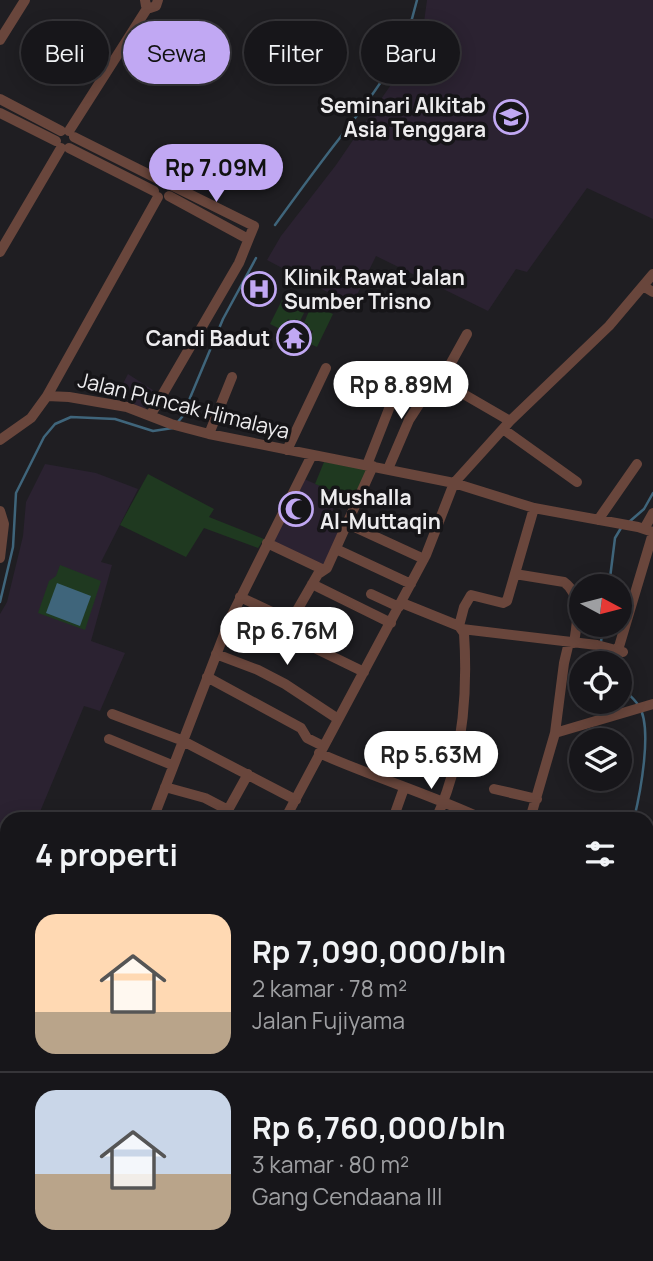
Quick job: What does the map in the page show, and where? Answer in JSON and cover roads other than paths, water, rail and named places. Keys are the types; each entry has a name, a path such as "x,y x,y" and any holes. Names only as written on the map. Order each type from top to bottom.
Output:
{"street":[{"path":"0,40 25,0"},
{"path":"0,252 146,4 156,6 158,0"},
{"path":"0,99 160,195 248,239"},
{"path":"0,113 160,180 166,180 171,185 254,226 239,263 150,416"},
{"path":"160,180 155,183 160,195"},
{"path":"0,440 31,418 47,397 160,195 172,191 171,185"},
{"path":"289,812 401,605 424,559 454,483 507,425 587,349 653,274"},
{"path":"643,286 653,292"},
{"path":"388,469 409,421 467,334"},
{"path":"418,367 507,425 578,482"},
{"path":"286,450 326,368"},
{"path":"209,434 232,377"},
{"path":"363,672 284,632 318,574 327,568 348,524 394,396 386,391"},
{"name":"Jalan Puncak Himalaya","path":"47,397 69,397 127,407 209,434 454,483 534,508 647,530"},
{"path":"156,812 181,740 240,597 312,455"},
{"path":"598,520 636,464"},
{"path":"439,812 453,772 466,693 466,654 461,627 469,597 473,595 505,603 534,508"},
{"path":"0,511 4,524 0,558"},
{"path":"371,594 461,627 611,648 653,513"},
{"path":"348,524 424,559"},
{"path":"267,543 324,570"},
{"path":"336,549 411,584"},
{"path":"515,574 564,582 569,585 578,609 572,643 564,663 555,733 532,812"},
{"path":"312,584 391,623"},
{"path":"240,597 291,621"},
{"path":"216,654 285,684 338,719"},
{"path":"207,677 301,728 307,738 321,749 404,788 468,812"},
{"path":"555,733 650,705"},
{"path":"112,714 181,740 296,800"},
{"path":"109,739 172,765"},
{"path":"415,764 453,772"},
{"path":"228,812 248,774"},
{"path":"165,787 205,799 224,812"},
{"path":"395,812 404,788"},
{"path":"494,789 537,799"}],"water":[{"path":"57,583 91,596 80,626 46,613"}],"waterway":[{"path":"275,225 386,74 405,39 417,0"},
{"path":"177,423 182,417 223,319 256,258"},
{"path":"0,602 13,547 16,493 44,437 55,424 71,417 115,419 153,431 173,428"},
{"path":"629,522 644,509 653,493"},
{"path":"610,574 615,538 621,528"},
{"path":"601,642 602,637"},
{"path":"632,698 639,706 645,729 644,761 635,812"}],"place":[{"name":"Seminari Alkitab Asia Tenggara","path":"511,117"},
{"name":"Klinik Rawat Jalan Sumber Trisno","path":"259,289"},
{"name":"Candi Badut","path":"294,338"},
{"name":"Mushalla Al-Muttaqin","path":"296,509"}]}
